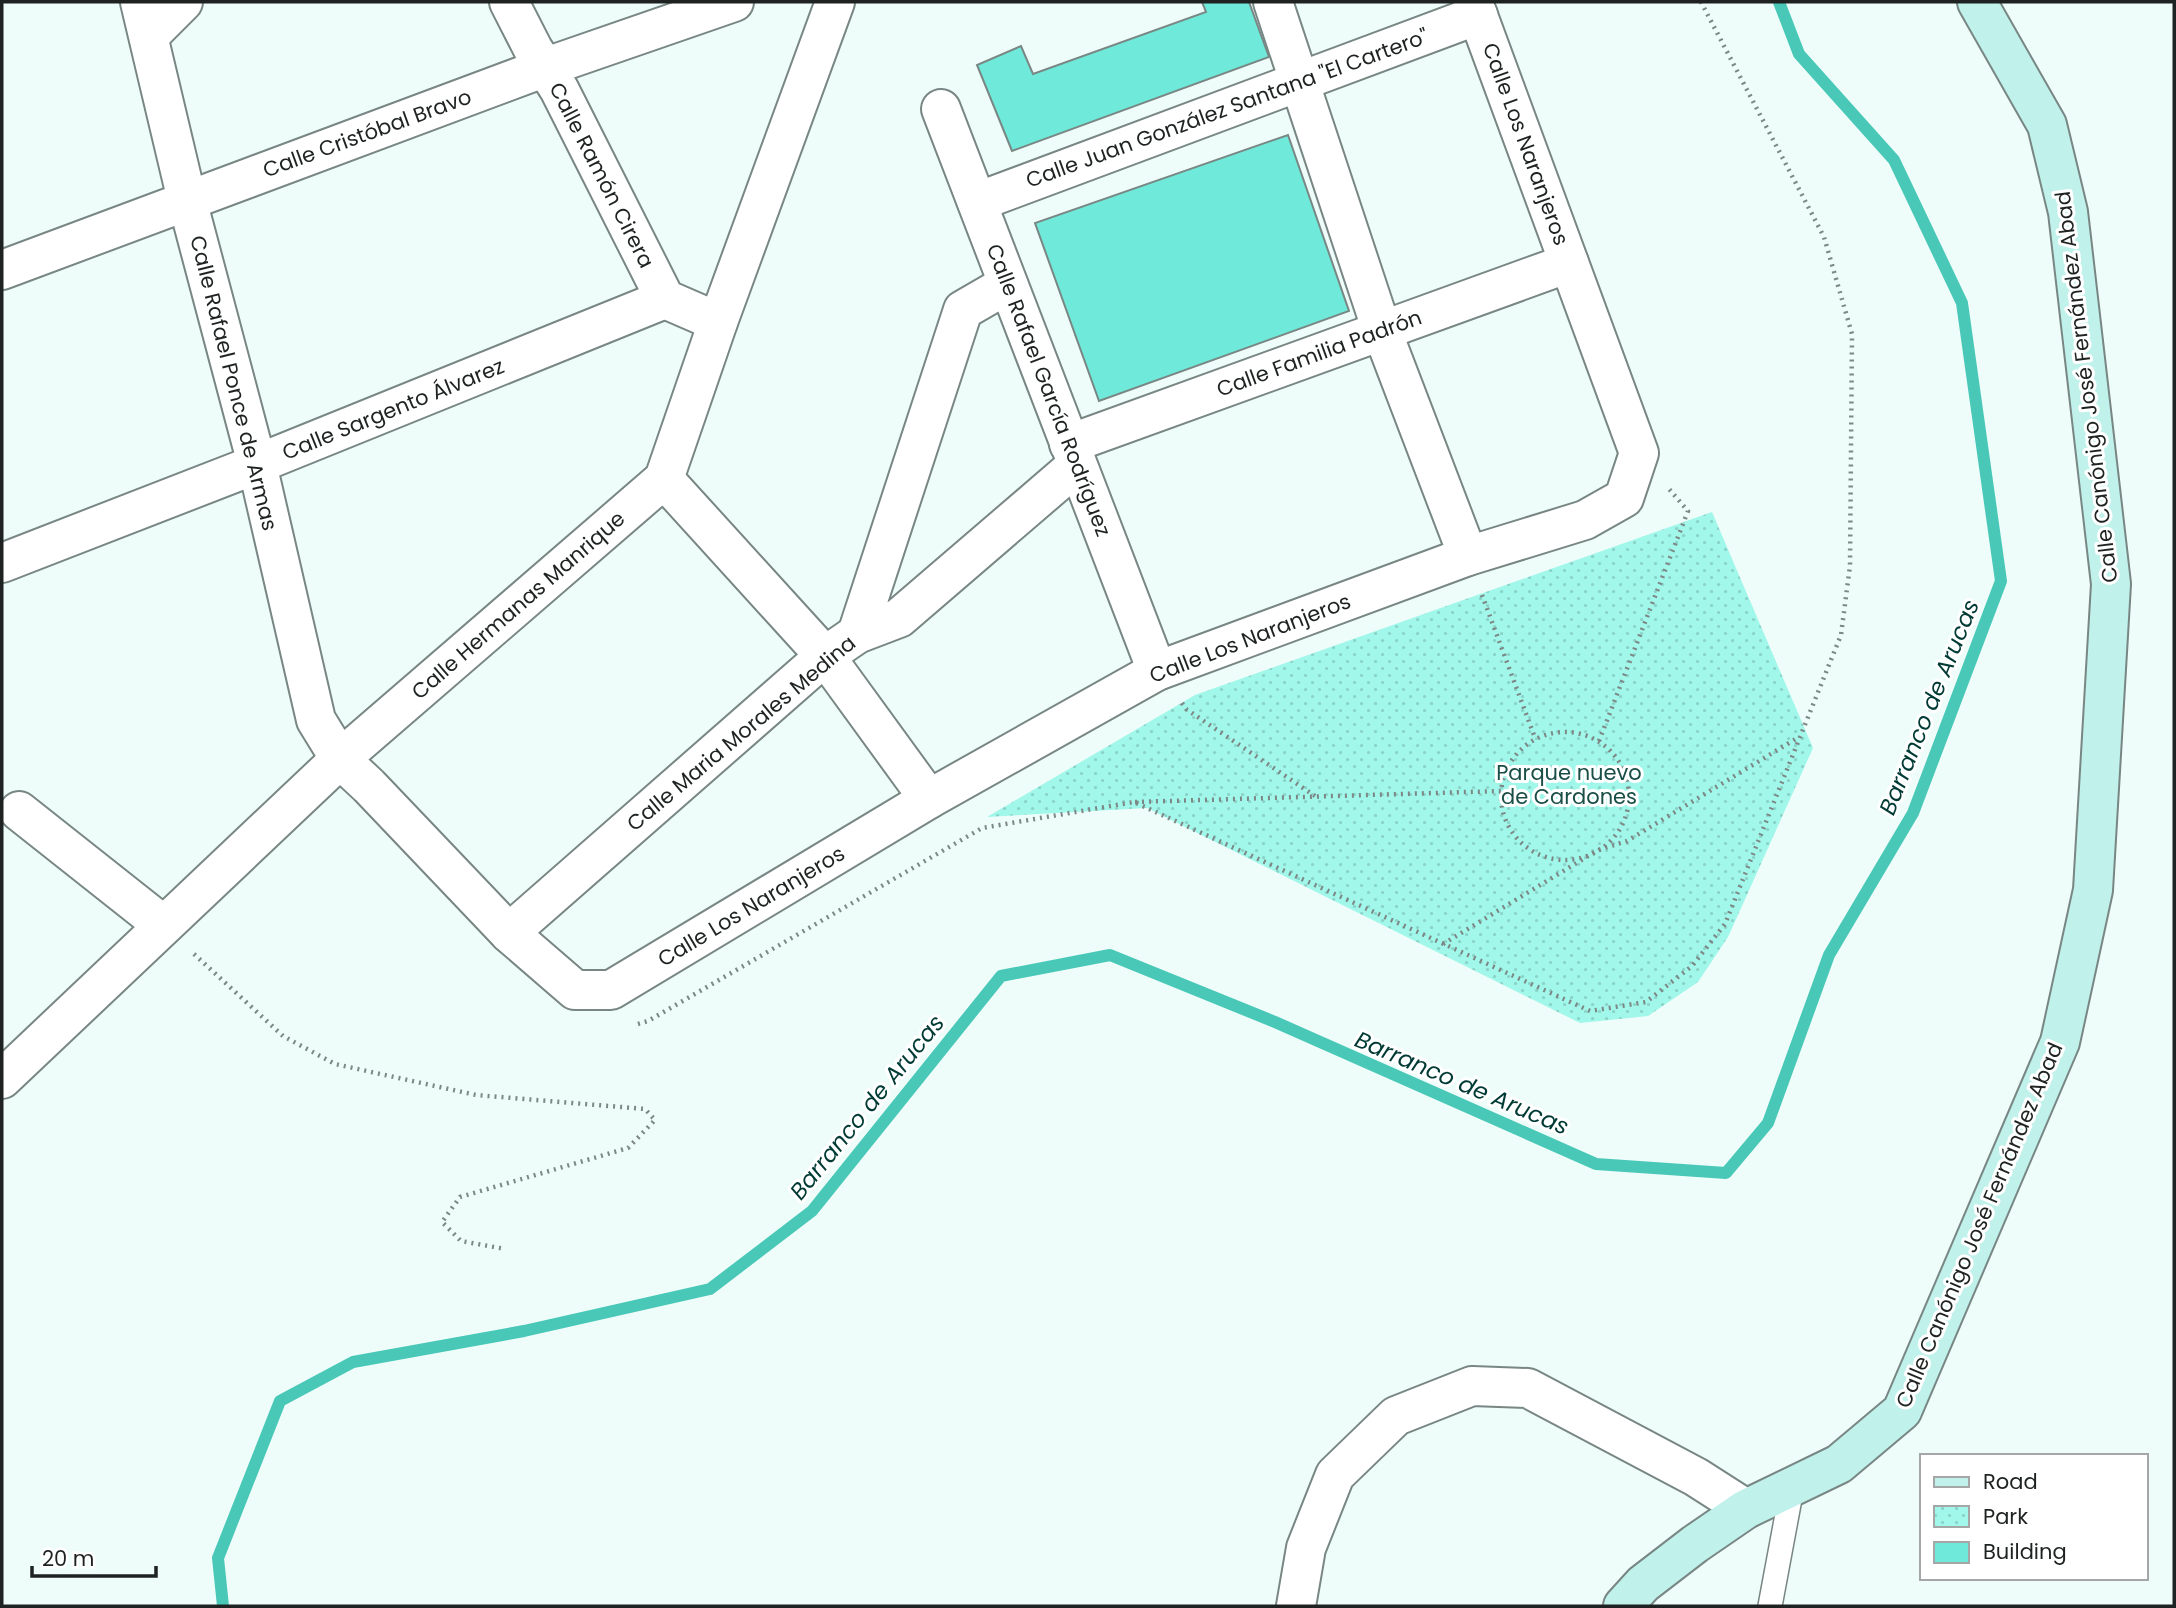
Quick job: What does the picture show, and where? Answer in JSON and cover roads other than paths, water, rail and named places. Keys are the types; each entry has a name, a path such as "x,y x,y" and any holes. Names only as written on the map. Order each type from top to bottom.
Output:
{"street":[{"path":"145,19 183,2"},
{"name":"Calle Ramón Cirera","path":"509,2 533,49 559,89 665,299"},
{"name":"Calle Cristóbal Bravo","path":"2,270 546,67 734,2"},
{"path":"835,2 718,322 664,479 825,656 929,799"},
{"path":"1273,2 1382,331 1468,556"},
{"name":"Calle Canónigo José Fernández Abad","path":"1623,1606 1643,1584 1695,1544 1746,1509 1839,1464 1902,1411 2060,1042 2093,890 2112,584 2068,212 2047,125 1977,2"},
{"name":"Calle Juan González Santana \"El Cartero\"","path":"977,202 1300,81 1476,8"},
{"name":"Calle Los Naranjeros","path":"340,759 509,933 575,990 611,990 929,799 1157,671 1468,556 1585,520 1624,498 1639,453 1476,8"},
{"name":"Calle Rafael Ponce de Armas","path":"145,19 187,200 257,464 316,720 340,759"},
{"name":"Calle Rafael García Rodríguez","path":"941,108 1157,671"},
{"name":"Calle Familia Padrón","path":"1073,455 1382,331 1569,263"},
{"path":"857,634 963,310 1008,284"},
{"path":"665,299 718,322"},
{"name":"Calle Sargento Álvarez","path":"2,563 257,464 665,299"},
{"name":"Calle Maria Morales Medina","path":"509,933 825,656 857,634 899,618 1073,455"},
{"name":"Calle Hermanas Manrique","path":"2,1079 340,759 664,479"},
{"path":"19,811 163,925"},
{"path":"1296,1606 1306,1548 1335,1475 1396,1416 1472,1386 1528,1388 1696,1477 1746,1509"}],"lane":[{"path":"1770,1606 1792,1489"}],"waterway":[{"name":"Barranco de Arucas","path":"223,1606 218,1558 280,1401 353,1362 524,1331 710,1289 812,1211 1001,976 1110,955 1275,1022 1596,1164 1726,1173 1768,1123 1829,955 1913,813 2001,581 1962,303 1894,160 1799,54 1779,2"}],"park label":[{"name":"Parque nuevo de Cardones","path":"1569,784"}]}
